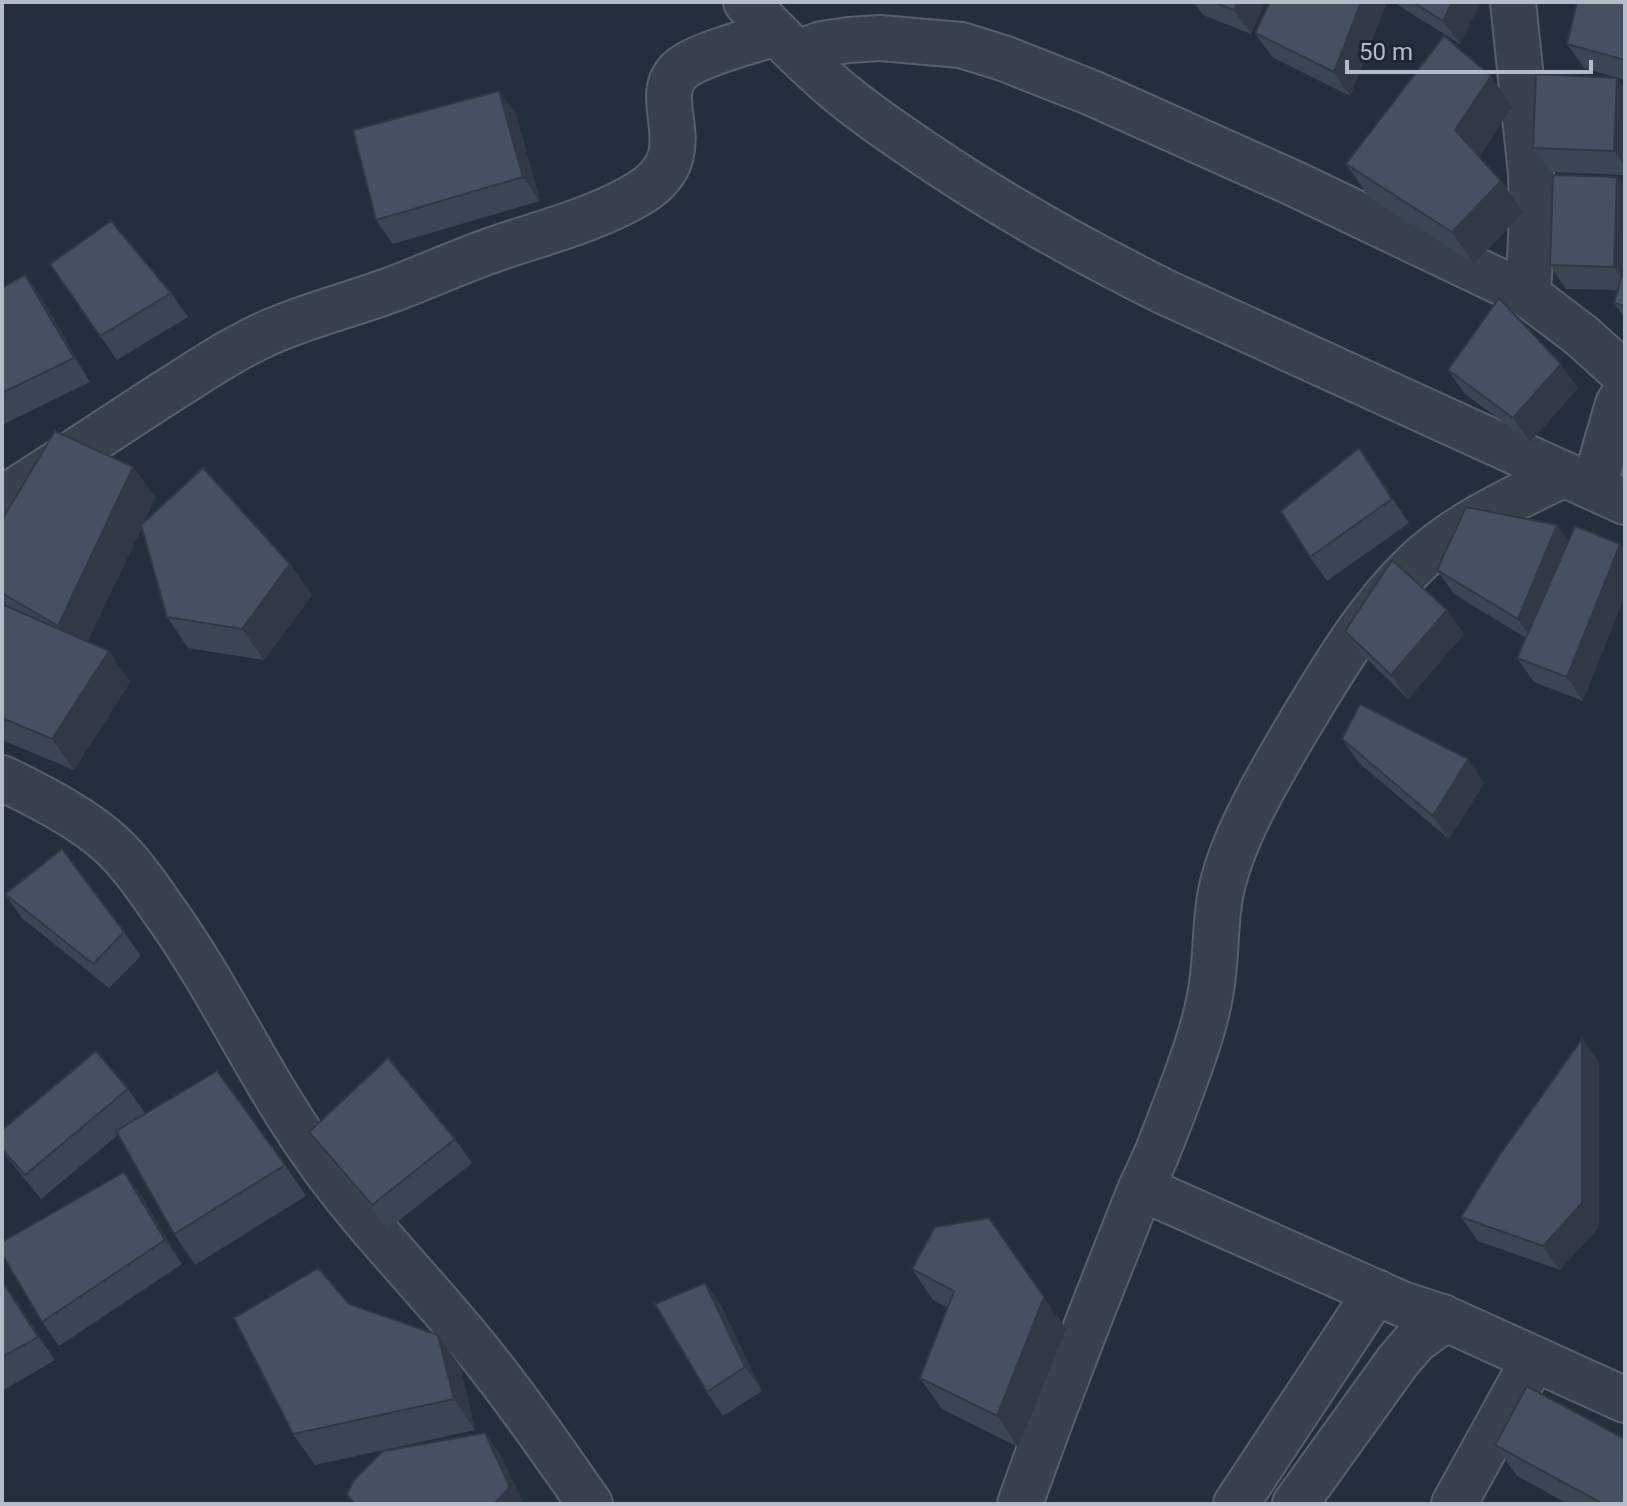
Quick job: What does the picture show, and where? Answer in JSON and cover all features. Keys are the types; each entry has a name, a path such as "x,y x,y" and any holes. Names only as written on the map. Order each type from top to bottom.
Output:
{"street":[{"path":"746,2 831,85 874,119 1025,218 1167,293 1594,488"},
{"path":"1513,2 1531,174 1528,295"},
{"path":"2,499 205,368 266,333 596,214 641,192 658,179 668,165 673,135 670,84 679,71 693,62 786,43 822,44 880,38 961,45 1003,58 1279,177 1528,295 1582,336 1625,375"},
{"path":"1594,488 1618,404 1625,393"},
{"path":"1020,1504 1189,1070 1214,974 1218,902 1225,874 1280,756 1359,632 1389,592 1423,557 1481,517 1594,488"},
{"path":"2,778 71,815 114,848 151,891 181,933 318,1161 480,1353 590,1504"},
{"path":"1141,1188 1402,1304 1442,1317 1625,1400"},
{"path":"1236,1504 1376,1292"},
{"path":"1295,1504 1398,1361 1442,1317"},
{"path":"1454,1504 1534,1359"}],"building":[{"path":"1213,2 1238,2 1234,10"},
{"path":"1270,2 1361,2 1334,72 1255,33"},
{"path":"1413,2 1452,2 1443,21"},
{"path":"1577,2 1625,2 1625,60 1567,44"},
{"path":"1444,36 1491,76 1455,130 1501,181 1452,232 1346,164"},
{"path":"1536,74 1617,78 1614,151 1533,148"},
{"path":"499,91 523,177 376,220 353,130"},
{"path":"1553,175 1617,177 1614,267 1550,265"},
{"path":"111,221 171,293 100,336 50,264"},
{"path":"1625,264 1625,306 1614,303"},
{"path":"25,275 74,358 2,393 2,288"},
{"path":"1499,298 1561,364 1513,418 1448,370"},
{"path":"55,431 133,467 58,626 2,593 2,520"},
{"path":"1359,448 1392,499 1310,557 1281,511"},
{"path":"203,468 290,564 242,629 167,617 141,525"},
{"path":"1466,507 1557,525 1518,619 1437,570"},
{"path":"1575,526 1620,544 1567,677 1517,658"},
{"path":"1392,560 1447,610 1391,675 1345,631"},
{"path":"2,604 109,651 52,739 2,718"},
{"path":"1360,704 1468,759 1433,816 1342,739"},
{"path":"62,849 124,932 93,964 5,894"},
{"path":"1582,1039 1582,1203 1543,1246 1461,1217 1499,1156"},
{"path":"96,1051 128,1089 25,1175 2,1149 2,1130"},
{"path":"388,1058 455,1139 372,1205 309,1132"},
{"path":"217,1071 285,1165 174,1234 116,1131"},
{"path":"124,1172 165,1240 42,1322 2,1254 2,1242"},
{"path":"989,1218 1044,1297 997,1416 920,1378 954,1291 912,1269 935,1227"},
{"path":"318,1268 349,1304 438,1335 454,1399 293,1434 234,1318"},
{"path":"2,1281 38,1337 2,1357"},
{"path":"705,1283 745,1367 707,1392 655,1304"},
{"path":"1527,1386 1625,1439 1625,1504 1603,1504 1495,1445"},
{"path":"485,1433 510,1487 494,1504 355,1504 347,1494 354,1480 383,1451"}]}
